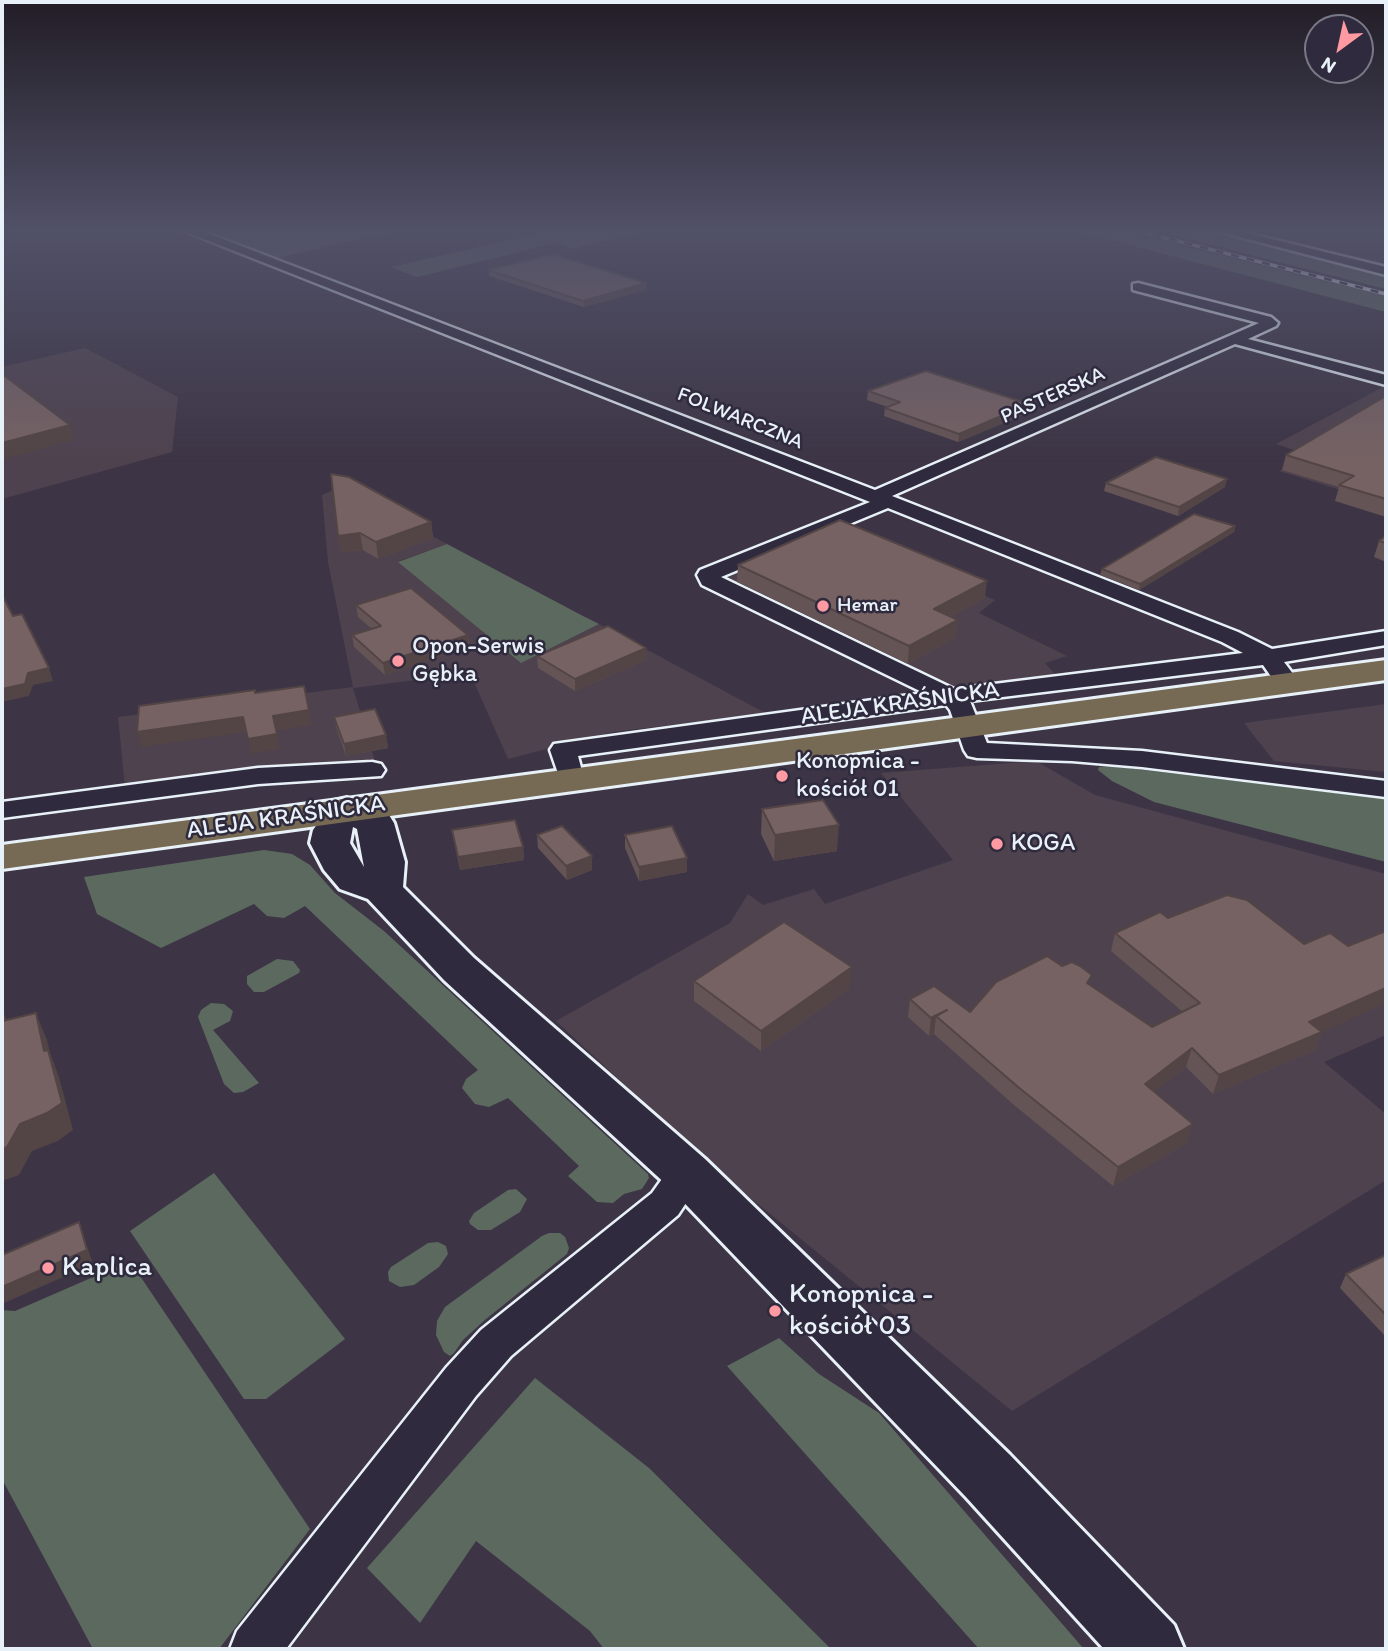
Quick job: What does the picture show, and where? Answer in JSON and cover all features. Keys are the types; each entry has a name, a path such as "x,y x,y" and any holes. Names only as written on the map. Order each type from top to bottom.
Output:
{"main road":[{"path":"1288,683 1386,670"},
{"name":"ALEJA KRAŚNICKA","path":"2,857 571,779 960,711 1091,709 1288,683"}],"street":[{"name":"FOLWARCZNA","path":"392,308 1136,598 1230,636 1269,657"},
{"path":"1220,308 1271,321 1242,337"},
{"name":"PASTERSKA","path":"960,711 710,580 708,575 1242,337"},
{"path":"1242,337 1386,380"},
{"name":"ALEJA KRAŚNICKA","path":"960,711 1086,678 1269,657 1386,638"},
{"path":"1269,657 1288,683"},
{"path":"960,711 977,750 1072,753 1142,759 1386,789"},
{"path":"2,810 258,776 372,770"},
{"path":"347,809 332,830 330,843 344,870 354,880 382,890 467,975 687,1173 988,1476 1150,1649"},
{"path":"255,1649 453,1393 496,1342 665,1204 687,1173"}],"shaded area":[{"path":"85,348 178,397 172,452 2,499 2,367"},
{"path":"1385,386 1386,504 1279,471 1309,455 1276,444"},
{"path":"340,487 447,544 399,561 521,662 599,624 767,714 612,732 508,759 470,673 353,688 375,761 282,768 125,787 118,717 353,687 328,562 322,495"},
{"path":"827,530 995,600 979,613 1067,656 1045,663 1056,675 950,690 718,578"},
{"path":"1386,704 1386,772 1274,761 1244,723"},
{"path":"1036,761 1095,795 1386,874 1386,1035 1324,1062 1386,1114 1386,1180 1012,1411 715,1169 556,1021 730,923 748,894 763,905 814,889 825,904 953,860 881,773"}],"green space":[{"path":"447,544 599,624 521,663 398,562"},
{"path":"1111,766 1386,799 1386,862 1154,802 1112,781 1098,770 1099,767"},
{"path":"264,850 292,854 310,865 335,893 384,931 648,1174 649,1178 642,1189 624,1194 613,1203 597,1202 568,1176 579,1166 508,1098 489,1107 475,1104 462,1088 466,1079 478,1070 305,906 284,918 267,916 254,904 161,948 97,914 84,877"},
{"path":"277,959 293,961 300,970 299,973 264,992 254,992 247,984 247,976"},
{"path":"211,1003 224,1004 233,1011 230,1021 213,1030 259,1083 243,1092 234,1093 224,1084 198,1017 201,1010"},
{"path":"214,1173 345,1339 266,1399 244,1399 130,1231"},
{"path":"516,1189 527,1199 520,1212 491,1230 478,1230 470,1224 474,1213 508,1190"},
{"path":"549,1233 560,1233 565,1237 569,1248 567,1254 486,1319 463,1340 454,1353 450,1356 444,1352 436,1335 437,1321 445,1307"},
{"path":"438,1242 446,1246 448,1254 439,1267 414,1285 400,1287 389,1281 388,1272 391,1267 428,1243"},
{"path":"130,1261 310,1529 219,1649 93,1649 2,1479 2,1310 15,1311"},
{"path":"779,1338 819,1374 879,1413 1084,1649 979,1649 727,1366"},
{"path":"535,1378 649,1468 831,1649 604,1649 590,1631 476,1541 420,1623 367,1568"}],"building":[{"path":"926,371 1029,404 959,434 885,408 900,402 868,391"},
{"path":"2,374 70,425 2,443"},
{"path":"1386,396 1386,499 1339,485 1354,476 1286,455"},
{"path":"1156,457 1227,479 1179,507 1106,483"},
{"path":"331,474 349,477 431,522 376,542 360,533 338,536"},
{"path":"1194,514 1235,526 1140,584 1102,569"},
{"path":"840,520 987,581 934,609 958,620 909,646 738,565"},
{"path":"411,588 468,635 383,663 352,635 381,626 356,605"},
{"path":"2,595 13,616 22,614 49,668 28,673 25,684 2,689"},
{"path":"608,626 646,648 575,679 537,656"},
{"path":"304,686 309,710 273,716 277,734 248,739 243,717 137,732 139,706"},
{"path":"375,709 386,735 344,744 334,717"},
{"path":"823,800 839,825 775,835 762,809"},
{"path":"515,820 523,847 458,857 452,830"},
{"path":"562,826 592,856 566,866 537,835"},
{"path":"672,826 687,858 639,867 625,835"},
{"path":"1227,895 1247,900 1304,944 1330,933 1348,946 1386,931 1386,988 1309,1022 1322,1032 1219,1075 1192,1048 1145,1084 1193,1124 1118,1167 1018,1087 936,1016 947,1010 931,1018 910,999 934,986 970,1012 996,982 1047,956 1062,966 1072,962 1080,966 1092,975 1087,983 1152,1027 1200,1003 1115,933 1160,912 1168,918"},
{"path":"784,922 852,967 761,1031 694,981"},
{"path":"36,1013 44,1051 48,1050 62,1103 47,1113 20,1124 7,1147 2,1149 2,1016 3,1021"},
{"path":"79,1222 87,1250 2,1287 2,1255"},
{"path":"1386,1255 1386,1315 1346,1274"}],"place":[{"name":"Hemar","path":"823,606"},
{"name":"Opon-Serwis Gębka","path":"398,661"},
{"name":"Konopnica - kościół 01","path":"782,776"},
{"name":"KOGA","path":"997,844"},
{"name":"Kaplica","path":"48,1268"},
{"name":"Konopnica - kościół 03","path":"775,1311"}]}
